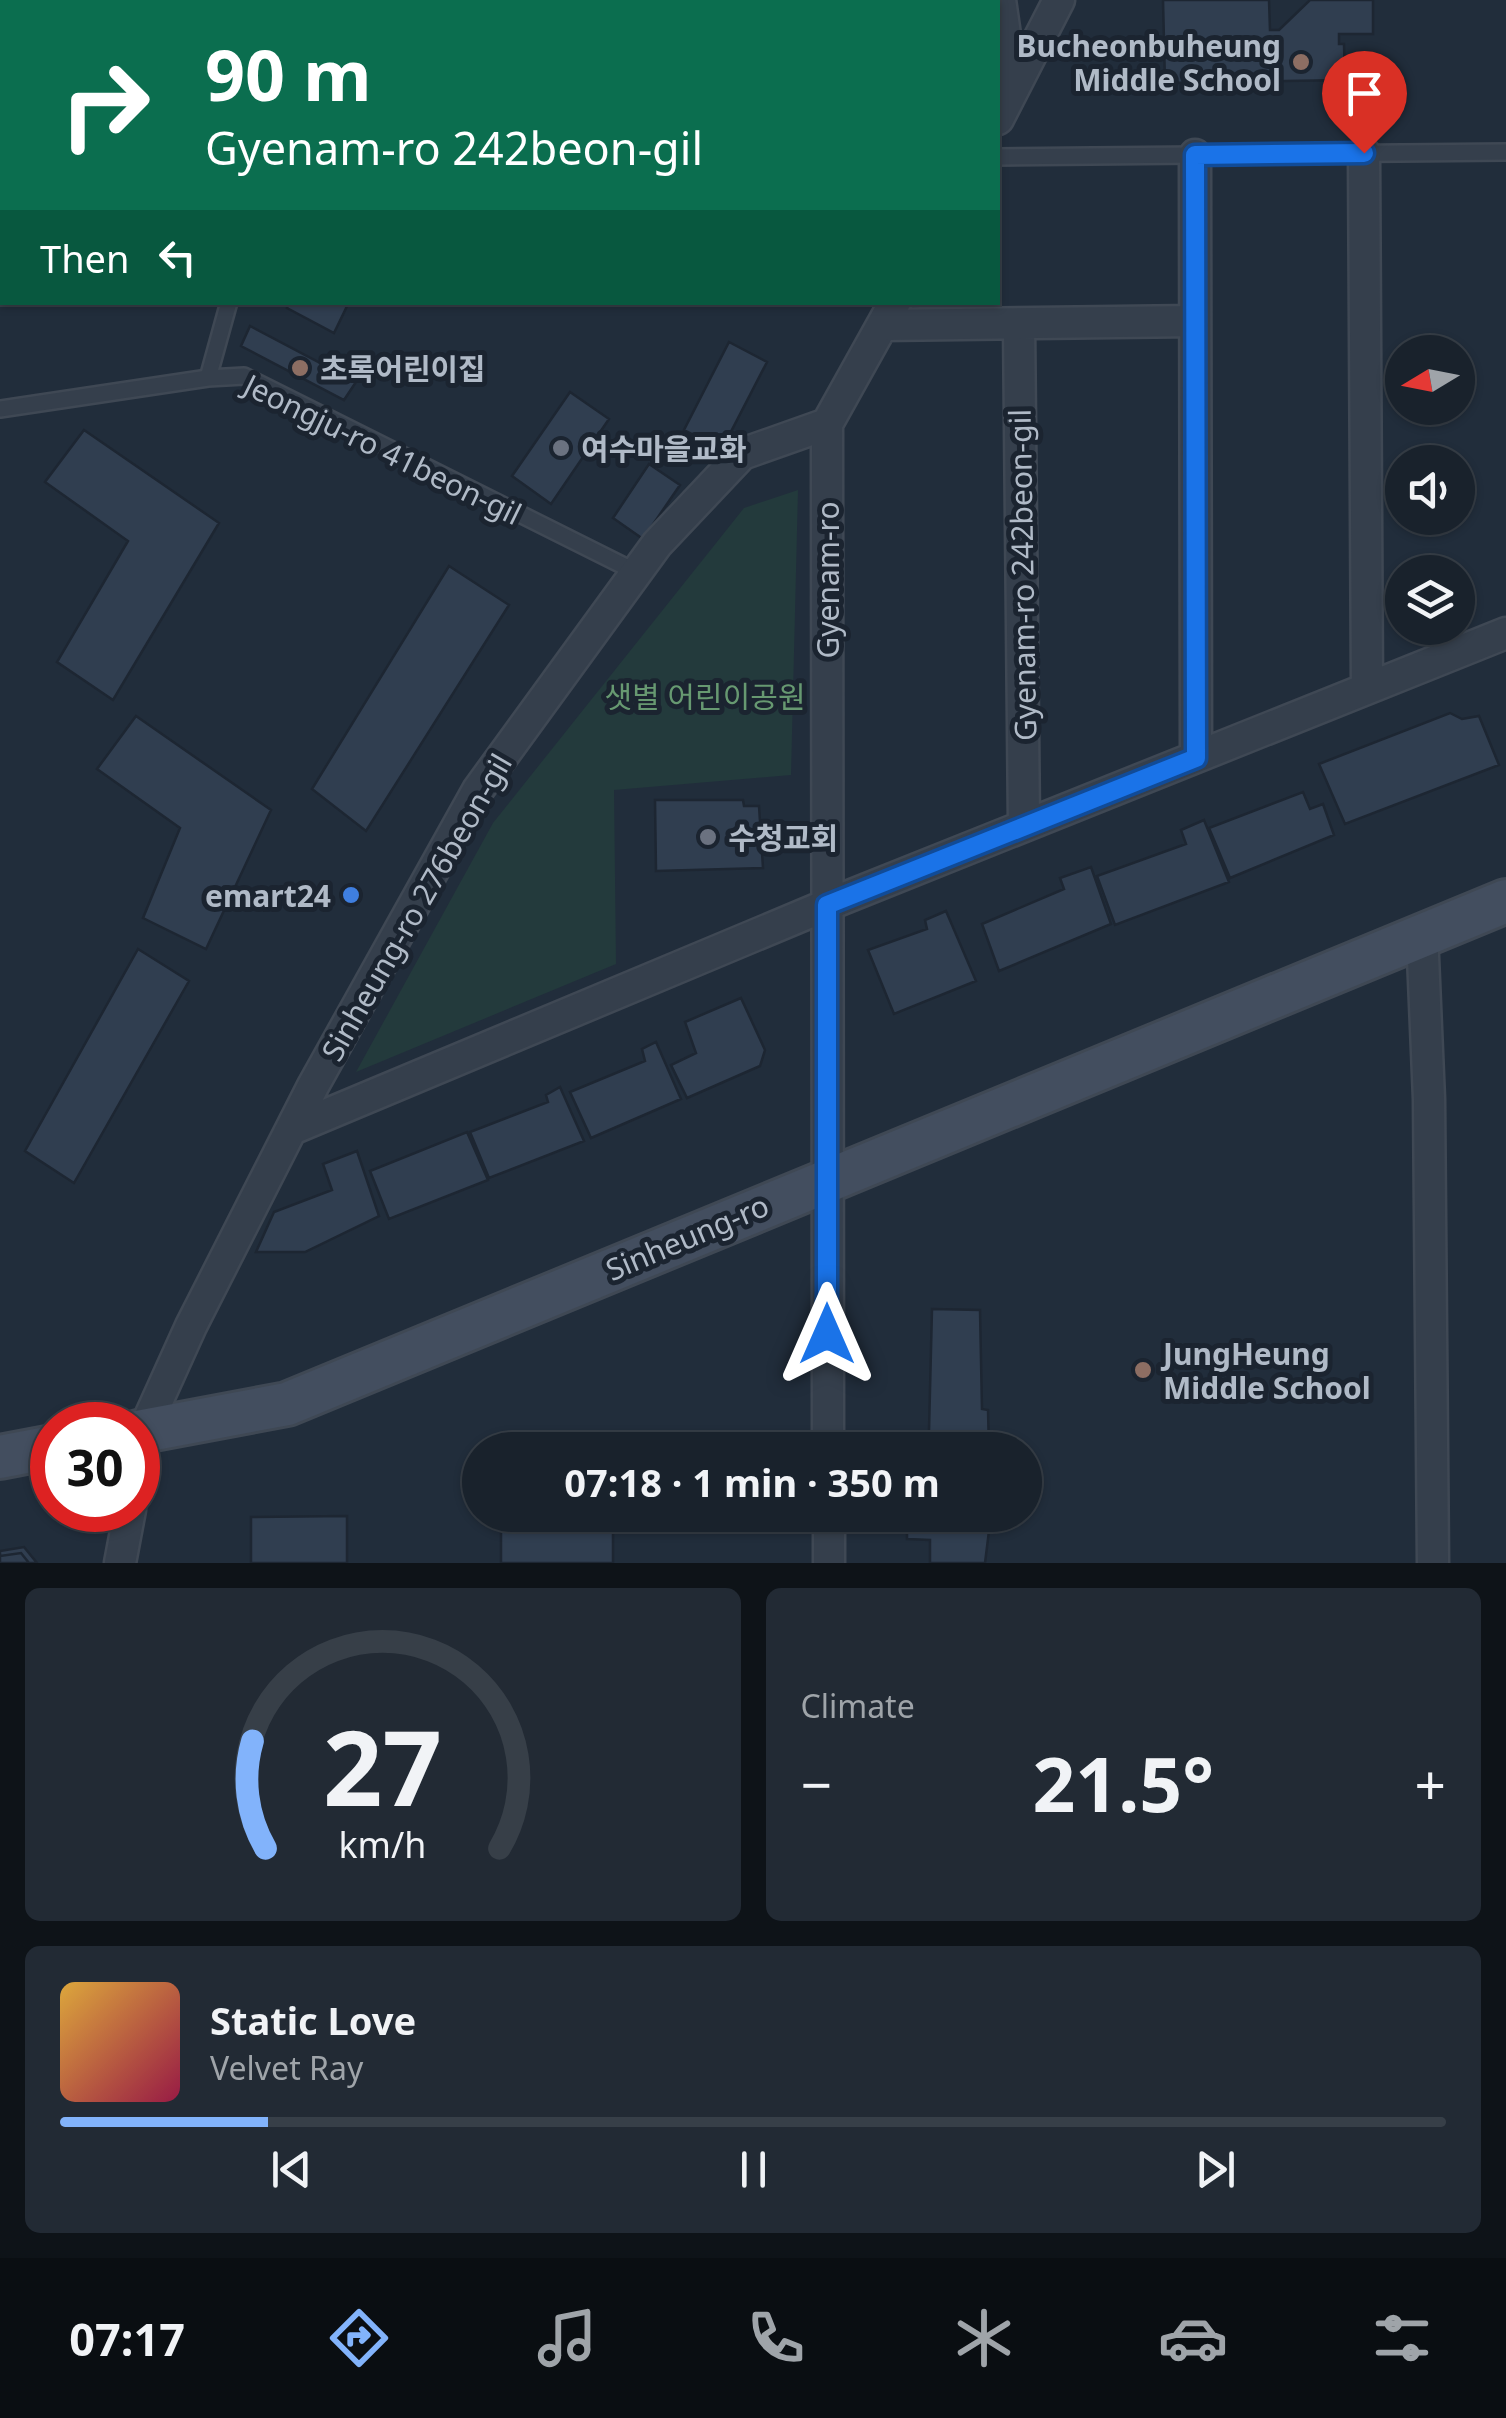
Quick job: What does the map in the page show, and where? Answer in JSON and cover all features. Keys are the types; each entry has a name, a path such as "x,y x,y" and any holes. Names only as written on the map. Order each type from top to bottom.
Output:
{"street":[{"path":"1000,0 1013,90"},
{"path":"1000,115 1059,0"},
{"path":"1364,153 1368,688"},
{"path":"1195,155 1196,758"},
{"name":"Gyenam-ro","path":"828,1432 827,424 889,314 1019,324 1195,321"},
{"name":"Gyenam-ro 242beon-gil","path":"1019,324 1024,826"},
{"name":"Sinheung-ro 276beon-gil","path":"158,1402 191,1326 292,1129 478,790 636,572 742,454 827,424"},
{"path":"292,1129 827,905 1506,633"},
{"name":"Sinheung-ro","path":"160,1438 287,1404 1422,932 1506,901"},
{"path":"1422,932 1428,1099 1433,1563"},
{"path":"0,1457 30,1452"},
{"path":"120,1563 126,1532"},
{"path":"829,1532 829,1563"}],"lane":[{"path":"1000,156 1506,152"},
{"path":"208,378 228,305"},
{"name":"Jeongju-ro 41beon-gil","path":"0,409 244,376 636,572"}],"green space":[{"name":"샛별 어린이공원","path":"798,490 791,775 614,790 616,964 356,1072 493,823 744,508"}],"building":[{"path":"1163,0 1269,0 1270,30 1279,30 1310,0 1373,0 1373,34 1339,34 1339,44 1344,44 1345,80 1165,83"},
{"path":"288,305 348,305 334,333 287,308"},
{"path":"250,326 356,382 344,400 241,346"},
{"path":"729,342 767,362 722,449 684,430"},
{"name":"여수마을교화","path":"570,392 609,419 551,504 512,476"},
{"path":"84,430 219,523 113,700 57,662 128,541 45,482"},
{"path":"649,464 680,485 643,539 613,518"},
{"path":"449,566 509,605 366,831 312,789"},
{"path":"1450,713 1462,719 1479,716 1499,765 1345,824 1319,764"},
{"path":"136,716 271,810 206,949 143,918 180,828 97,769"},
{"path":"1303,792 1310,809 1323,804 1334,835 1230,878 1209,828"},
{"name":"수청교회","path":"655,800 743,800 744,806 759,806 763,868 656,871"},
{"path":"1204,820 1229,882 1115,925 1097,876 1186,844 1181,830"},
{"path":"1091,867 1111,924 999,971 982,924 1064,889 1060,878"},
{"path":"946,911 976,981 894,1014 868,950 927,929 925,920"},
{"path":"138,949 189,981 74,1183 25,1151"},
{"path":"741,998 765,1050 760,1066 687,1098 671,1065 696,1053 685,1022"},
{"path":"656,1042 681,1099 591,1138 570,1092 645,1061 642,1049"},
{"path":"560,1087 584,1141 489,1178 470,1132 548,1102 546,1095"},
{"path":"467,1132 488,1180 389,1219 370,1171"},
{"path":"357,1151 379,1216 305,1252 256,1252 274,1212 332,1190 323,1164"},
{"path":"932,1309 980,1310 982,1409 988,1410 989,1432 906,1432 929,1431"},
{"path":"347,1516 347,1563 251,1563 251,1517"},
{"path":"501,1532 613,1532 613,1563 501,1563"},
{"path":"907,1532 989,1532 985,1563 930,1563 930,1540 907,1539"},
{"path":"24,1547 37,1563 0,1563 0,1551"},
{"path":"21,1553 29,1563 0,1563 0,1556"}],"place":[{"name":"Bucheonbuheung Middle School","path":"1301,62"},
{"name":"초록어린이집","path":"300,368"},
{"name":"여수마을교화","path":"561,448"},
{"name":"수청교회","path":"708,837"},
{"name":"emart24","path":"351,895"},
{"name":"JungHeung Middle School","path":"1143,1370"}],"route":[{"path":"827,1334 827,905 1196,758 1195,155 1364,153"}]}
